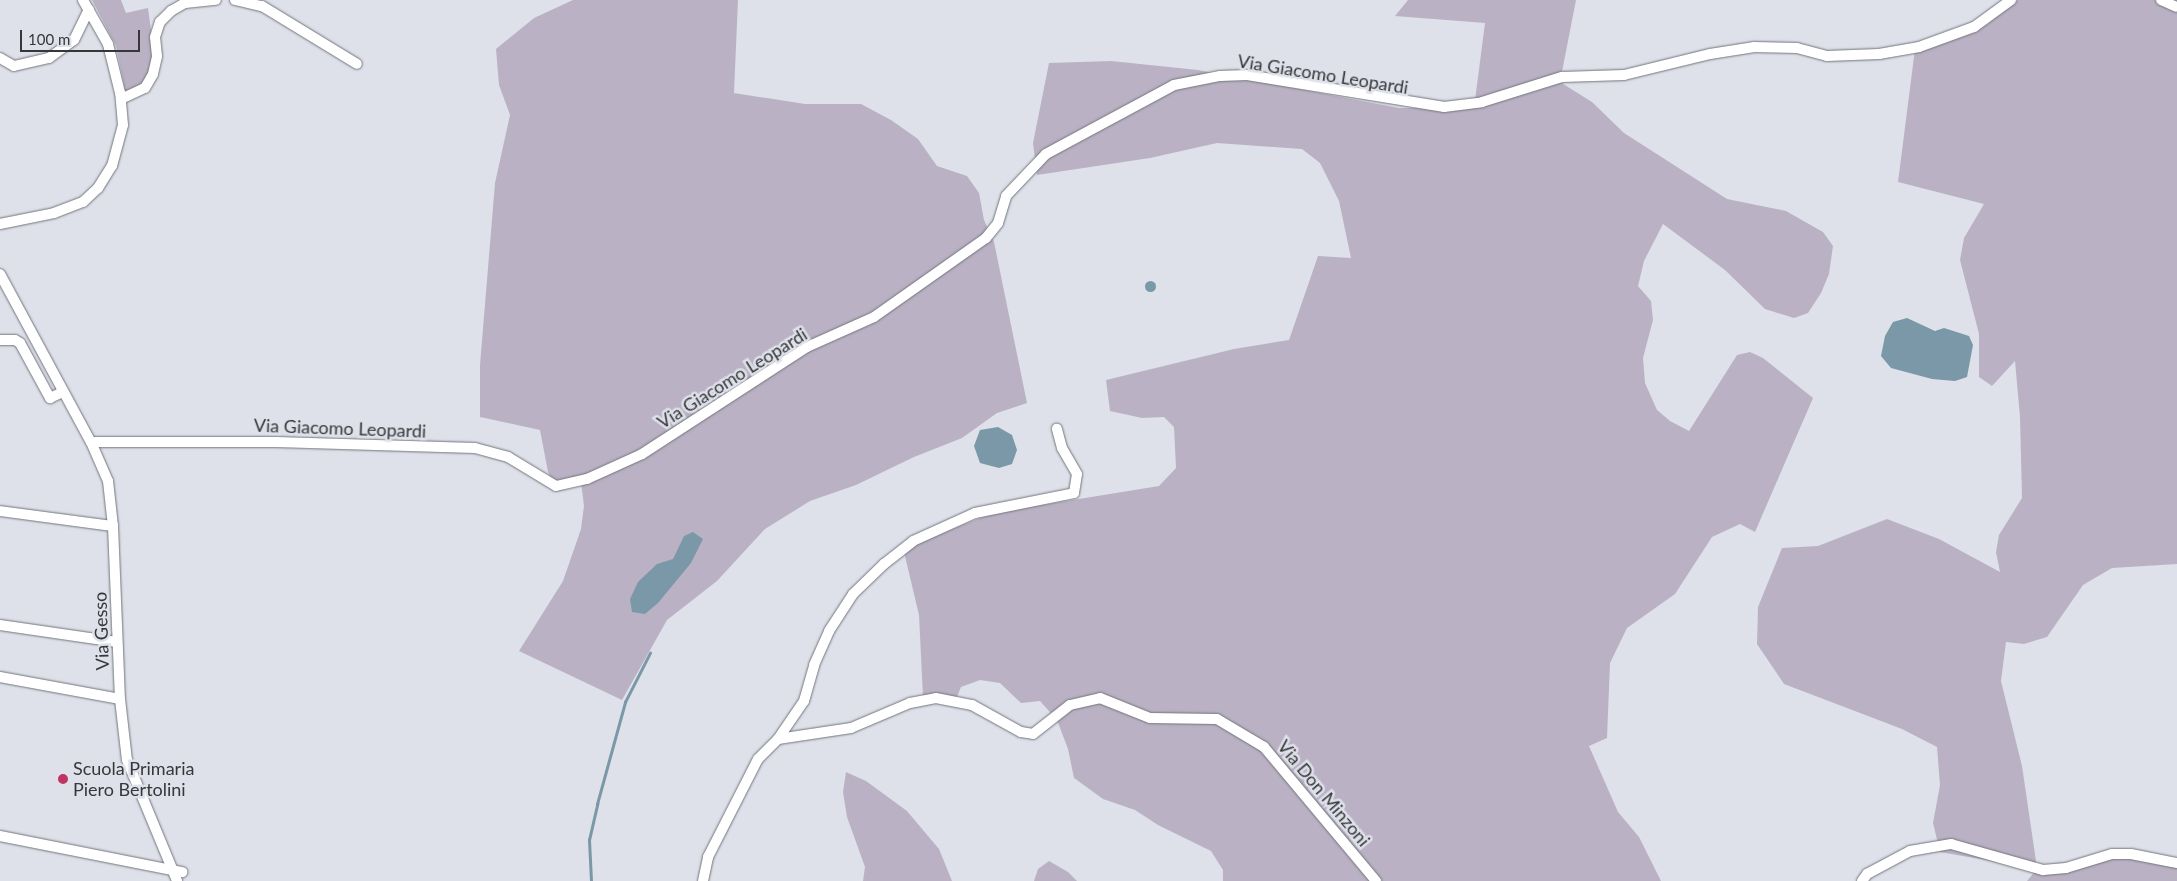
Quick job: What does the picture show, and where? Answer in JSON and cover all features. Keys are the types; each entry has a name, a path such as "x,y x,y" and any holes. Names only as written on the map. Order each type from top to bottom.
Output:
{"street":[{"path":"0,224 54,213 90,196 112,166 120,145 121,99 108,44 83,0"},
{"path":"121,99 145,88 153,74 157,56 155,37 160,22 171,11 185,3 216,0"},
{"path":"235,0 253,2 357,64"},
{"name":"Via Giacomo Leopardi","path":"91,442 276,442 476,448 508,457 556,486 587,479 642,454 807,347 874,317 986,238 998,223 1006,196 1046,154 1174,84 1220,76 1247,75 1444,107 1482,102 1562,77 1624,75 1710,54 1754,47 1797,48 1827,56 1879,54 1919,47 1974,27 2011,0"},
{"path":"2162,0 2177,7"},
{"path":"0,58 14,66 49,58 74,40 89,9"},
{"name":"Via Gesso","path":"0,274 91,442 108,481 113,526 120,699 127,760 177,875"},
{"path":"0,340 10,339 20,343 50,398 63,392"},
{"path":"703,881 708,857 758,759 778,739 804,700 814,665 829,631 853,594 900,550 913,541 992,507 1074,493 1077,474 1062,448 1057,429"},
{"path":"0,511 113,526"},
{"path":"0,625 117,642"},
{"path":"0,678 120,699"},
{"name":"Via Don Minzoni","path":"778,739 851,728 923,698 972,705 1021,732 1033,734 1070,706 1100,698 1150,718 1217,719 1264,747 1376,881"},
{"name":"Via Gesso","path":"0,836 177,875"},
{"path":"1862,881 1867,874 1910,851 1951,844 2043,870 2066,868 2112,854 2131,854 2177,863"}],"shaded area":[{"path":"92,0 121,0 126,13 148,8 155,60 146,84 126,94 116,46"},
{"path":"573,0 738,0 734,93 805,104 861,104 891,120 918,139 937,166 967,176 979,193 984,220 994,242 1027,403 997,413 962,438 914,457 856,485 810,501 765,529 717,581 667,620 622,700 519,651 563,581 581,529 584,506 581,482 558,491 548,472 540,430 480,417 480,365 495,183 510,115 499,85 496,49 534,18"},
{"path":"1408,0 1576,0 1560,82 1592,102 1624,133 1727,199 1786,211 1823,232 1833,246 1829,274 1821,293 1808,313 1794,318 1765,309 1725,270 1663,224 1644,261 1638,286 1651,301 1653,320 1643,358 1645,383 1657,410 1670,421 1689,431 1737,355 1750,352 1763,358 1813,398 1755,532 1740,524 1712,537 1675,594 1627,628 1610,663 1607,738 1589,746 1618,812 1639,837 1661,881 1223,881 1223,870 1211,851 1158,825 1135,810 1103,799 1074,778 1068,749 1057,720 1040,701 1021,703 1000,683 980,680 961,687 955,702 923,697 919,615 904,552 914,544 993,513 1159,486 1176,468 1174,427 1164,417 1142,418 1110,411 1106,380 1234,349 1289,340 1318,256 1351,258 1339,201 1320,163 1302,149 1217,143 1150,158 1037,175 1033,143 1049,63 1111,61 1198,70 1399,108 1474,108 1485,23 1395,16"},
{"path":"2017,0 2177,0 2177,564 2112,568 2083,585 2047,637 2024,644 2006,642 2001,681 2022,766 2037,868 2113,855 2177,864 2177,881 2027,881 2037,869 1940,852 1933,823 1940,785 1937,747 1902,729 1784,684 1757,644 1758,607 1782,548 1818,546 1887,519 1939,539 2000,572 1996,552 1999,535 2022,498 2020,417 2015,361 1992,386 1979,377 1979,334 1960,260 1964,238 1984,204 1898,182 1915,49 1948,42 1986,25"},
{"path":"846,772 866,781 907,811 939,849 952,881 863,881 865,867 847,817 843,792"},
{"path":"1049,861 1068,872 1077,881 1034,881 1038,869"}],"water":[{"path":"1150,280 1156,286 1150,292 1144,286"},
{"path":"1907,318 1935,331 1944,328 1969,336 1973,345 1967,377 1955,381 1932,379 1891,368 1881,356 1885,336 1893,322"},
{"path":"998,427 1012,435 1017,450 1012,464 999,468 980,463 974,446 980,430"},
{"path":"693,532 703,539 691,563 658,603 645,614 632,612 630,599 638,582 657,564 673,559 684,536"}],"waterway":[{"path":"591,881 589,840 597,804 625,702 650,653"}],"place":[{"name":"Scuola Primaria Piero Bertolini","path":"63,779"}]}
